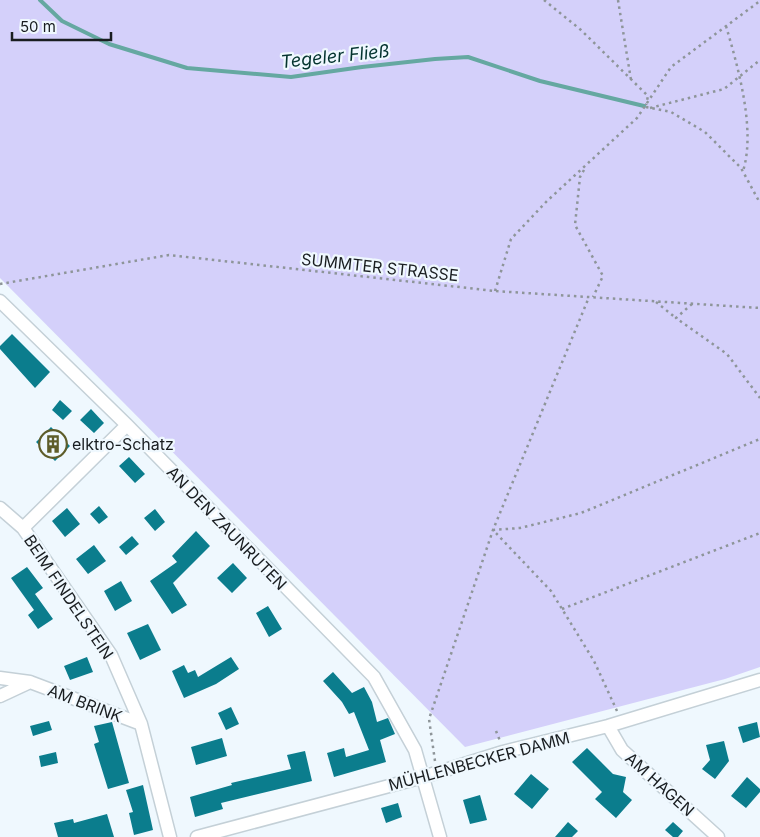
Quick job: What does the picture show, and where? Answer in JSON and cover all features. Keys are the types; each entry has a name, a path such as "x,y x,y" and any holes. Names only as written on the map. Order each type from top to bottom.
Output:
{"street":[{"name":"AN DEN ZAUNRUTEN","path":"0,301 127,425 374,678 415,750 440,837"},
{"path":"23,528 127,425"},
{"name":"BEIM FINDELSTEIN","path":"0,508 23,528 111,655 140,724 170,837"},
{"name":"AM BRINK","path":"0,678 30,682 140,724"},
{"name":"MÜHLENBECKER DAMM","path":"197,837 608,726 760,680"},
{"name":"AM BRINK","path":"0,696 30,682"},
{"name":"AM HAGEN","path":"608,726 622,750 718,837"}],"path":[{"path":"544,0 581,30 648,96 646,107"},
{"path":"618,0 631,80"},
{"path":"496,291 511,239 547,201 584,168 646,107 671,67 760,1"},
{"path":"726,26 740,76 748,154 743,171"},
{"path":"646,107 724,89 760,60"},
{"path":"646,107 671,112 705,132 743,171 760,203"},
{"path":"436,772 429,719 493,530 591,297 603,276 575,225 580,177 584,168"},
{"name":"SUMMTER STRASSE","path":"0,284 169,255 496,291 760,308"},
{"path":"654,301 727,354 760,398"},
{"path":"676,318 693,303"},
{"path":"493,530 520,528 581,513 760,439"},
{"path":"493,530 550,591 594,661 622,721"},
{"path":"562,609 760,533"}],"shaded area":[{"path":"0,0 760,0 760,667 725,679 465,747 0,278"}],"building":[{"path":"12,334 50,372 35,388 0,349 0,346"},
{"path":"60,400 72,411 63,420 52,410"},
{"path":"91,409 104,423 94,433 80,420"},
{"name":"elktro-Schatz","path":"51,427 70,446 55,461 36,442"},
{"path":"129,457 145,474 135,483 119,466"},
{"path":"99,506 108,517 99,524 90,514"},
{"path":"67,508 80,524 65,537 52,521"},
{"path":"155,509 165,522 155,531 144,518"},
{"path":"196,531 210,546 173,583 187,605 172,614 150,581 177,562 172,556"},
{"path":"132,536 139,544 126,555 119,547"},
{"path":"94,545 106,561 88,574 76,559"},
{"path":"233,563 247,578 232,593 217,578"},
{"path":"27,567 43,588 35,594 53,619 38,629 28,615 34,610 11,578"},
{"path":"121,581 132,601 115,611 104,591"},
{"path":"268,606 282,629 269,637 256,613"},
{"path":"148,624 161,650 140,660 127,633"},
{"path":"87,657 93,672 70,680 64,666"},
{"path":"231,657 239,669 216,684 184,698 172,671 184,665 188,673 195,670 198,677"},
{"path":"333,672 352,693 364,687 372,702 377,722 388,718 395,734 380,740 386,762 334,777 327,753 344,748 346,757 369,750 354,712 349,714 342,702 323,681"},
{"path":"231,707 239,724 226,730 218,713"},
{"path":"49,721 52,730 33,736 30,726"},
{"path":"112,722 129,783 108,789 94,744 99,742 94,726"},
{"path":"757,722 760,737 743,743 738,727"},
{"path":"222,738 227,756 196,765 191,747"},
{"path":"724,741 729,761 715,779 702,769 710,760 706,745"},
{"path":"587,748 613,774 626,777 623,792 632,800 616,818 595,799 602,792 572,762"},
{"path":"305,751 312,781 221,803 223,809 195,817 190,797 232,785 231,783 291,769 287,755"},
{"path":"56,752 58,763 41,767 39,756"},
{"path":"531,774 549,789 532,809 514,794"},
{"path":"747,777 760,789 760,792 746,808 731,796"},
{"path":"143,785 153,830 134,835 129,813 133,812 126,790"},
{"path":"480,795 487,820 470,824 463,800"},
{"path":"398,803 402,817 386,823 381,808"},
{"path":"107,814 114,837 58,837 54,823 73,819 74,823"},
{"path":"568,822 578,831 572,837 555,837"},
{"path":"673,822 683,831 678,837 673,837 665,830"}],"waterway":[{"name":"Tegeler Fließ","path":"40,0 62,21 109,44 187,68 291,77 362,67 468,57 540,81 644,106"}],"place":[{"name":"elktro-Schatz","path":"53,444"}]}
